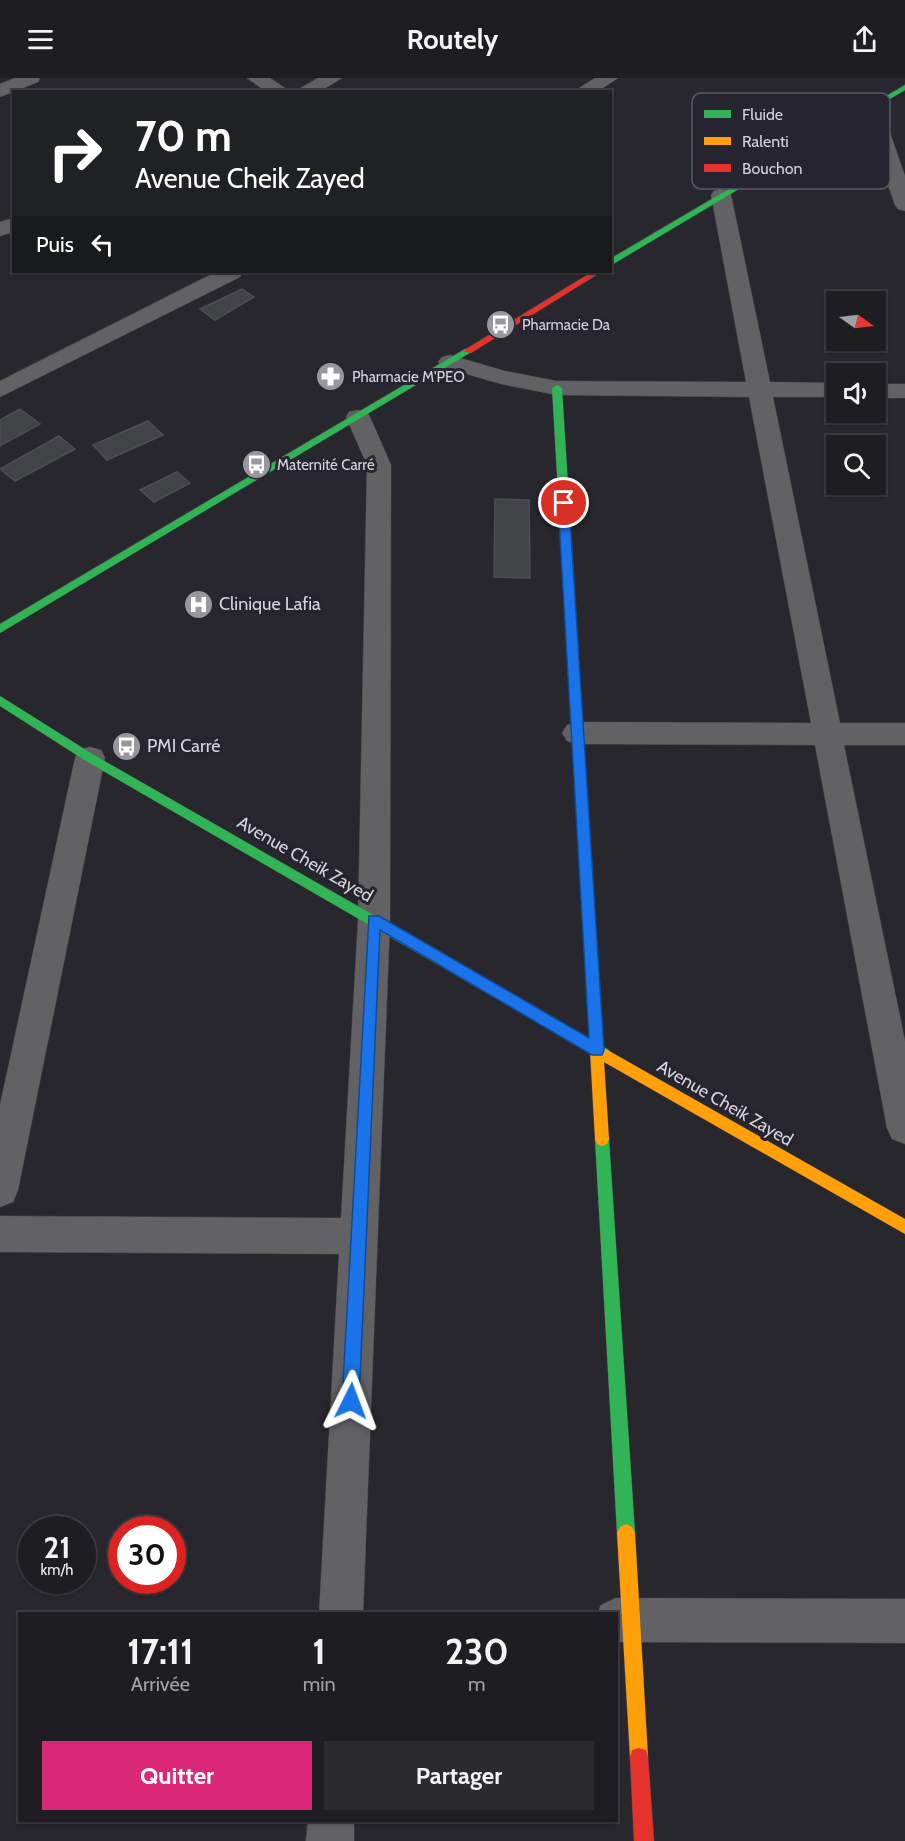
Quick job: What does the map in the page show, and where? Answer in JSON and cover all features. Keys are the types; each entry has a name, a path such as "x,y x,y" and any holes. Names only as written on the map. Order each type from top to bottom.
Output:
{"street":[{"path":"2,88 31,78"},
{"path":"256,78 278,90"},
{"path":"307,90 333,78"},
{"path":"586,90 609,78"},
{"path":"890,95 905,87"},
{"path":"890,162 905,206"},
{"path":"612,262 731,189"},
{"path":"721,195 905,1128"},
{"path":"0,390 230,273"},
{"path":"0,629 450,362 593,273"},
{"path":"450,362 501,377 557,388 826,390"},
{"path":"557,388 597,1050 624,1620 644,1841"},
{"path":"886,391 905,391"},
{"path":"341,1612 374,920 379,465 358,417"},
{"name":"Avenue Cheik Zayed","path":"0,700 90,758 905,1227"},
{"path":"578,733 905,734"},
{"path":"0,1190 90,758"},
{"path":"0,1234 358,1236"},
{"path":"624,1620 905,1621"},
{"path":"330,1841 331,1822"}],"building":[{"path":"242,289 254,297 215,320 200,309"},
{"path":"20,409 40,424 0,446 0,420"},
{"path":"148,421 163,435 107,460 93,445"},
{"path":"59,436 75,449 15,481 0,469"},
{"path":"177,472 190,483 154,502 140,490"},
{"path":"495,499 529,500 530,578 494,577"}],"traffic: fast":[{"path":"890,96 905,87"},
{"path":"612,262 734,189"},
{"path":"0,629 468,351"},
{"path":"557,388 586,874"},
{"path":"0,700 90,758 604,1054"},
{"path":"602,1139 626,1533"}],"traffic: slow":[{"path":"586,874 602,1139"},
{"path":"604,1054 905,1227"},
{"path":"626,1533 639,1757"}],"traffic: jam":[{"path":"468,351 595,273"},
{"path":"639,1757 644,1841"}],"place":[{"name":"Pharmacie Da","path":"501,325"},
{"name":"Pharmacie M'PEO","path":"331,377"},
{"name":"Maternité Carré","path":"256,465"},
{"name":"Clinique Lafia","path":"198,604"},
{"name":"PMI Carré","path":"126,746"}],"route":[{"path":"351,1401 374,920 597,1050 564,503"}]}
